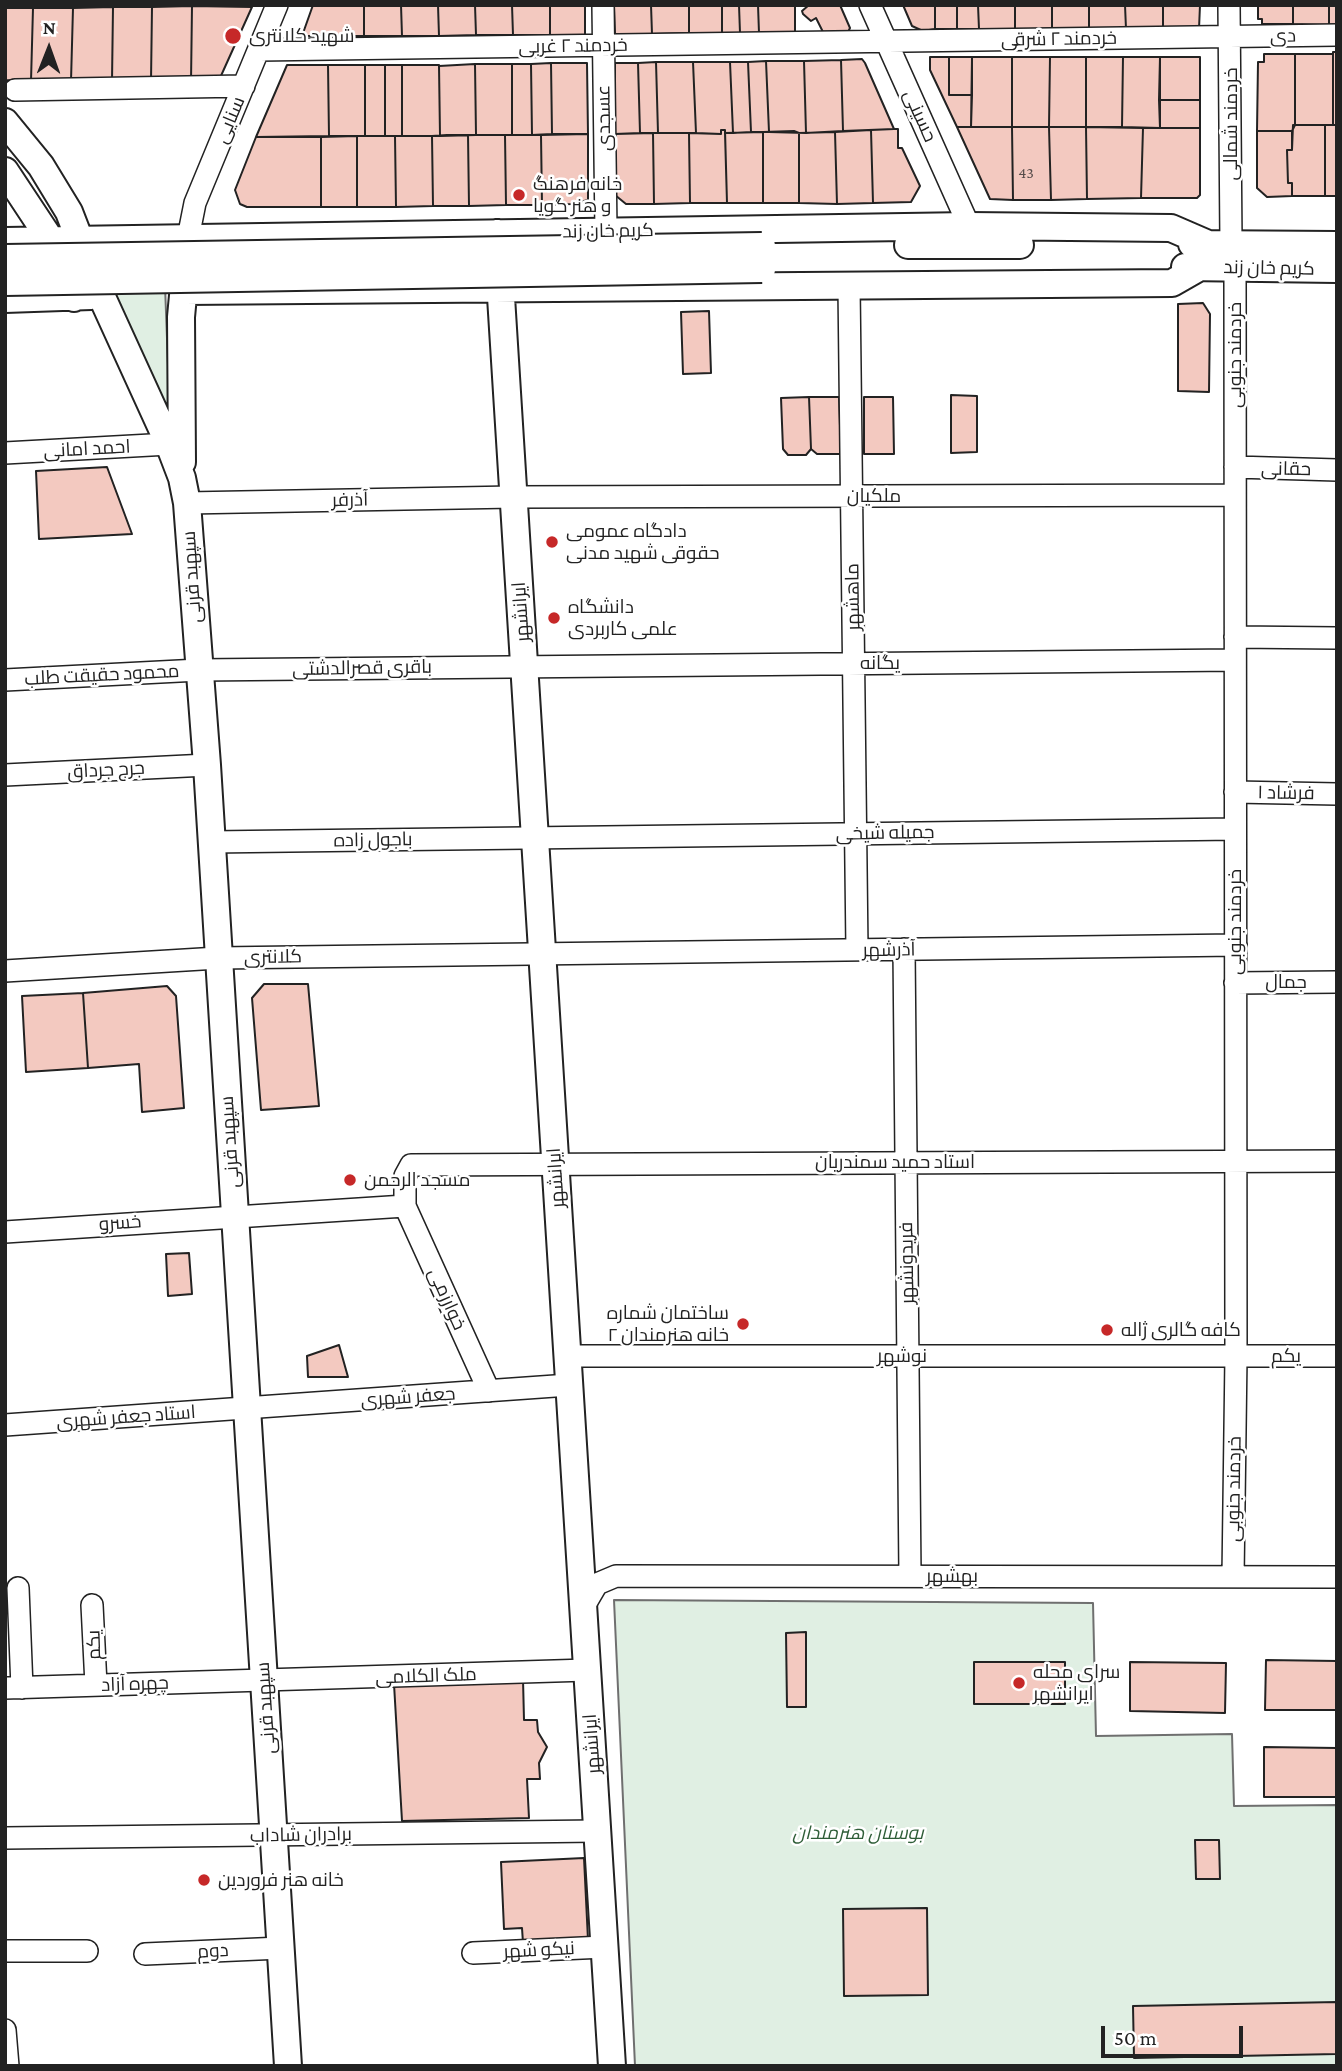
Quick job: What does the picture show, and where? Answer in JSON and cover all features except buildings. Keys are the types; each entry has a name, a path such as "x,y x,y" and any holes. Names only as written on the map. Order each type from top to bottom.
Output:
{"main road":[{"name":"سپهبد قرنی","path":"5,122 57,190 82,239 101,295 169,444 184,491 207,765 288,2066"},
{"path":"5,170 50,239 74,298"},
{"name":"کریم خان زند","path":"5,242 50,239 970,226 1171,228 1219,255 1337,269"},
{"name":"ایرانشهر","path":"497,233 612,2066"},
{"path":"184,491 183,292 188,237"},
{"path":"5,242 26,256 29,272 23,291 5,299"},
{"name":"کریم خان زند","path":"5,258 1219,255 1337,245"},
{"name":"کریم خان زند","path":"183,292 1172,283 1219,255"},
{"name":"کریم خان زند","path":"5,282 762,258"},
{"path":"5,299 101,295"}],"street":[{"name":"سنایی","path":"188,237 195,203 277,5"},
{"name":"عسجدی","path":"603,5 606,231"},
{"name":"حسینی","path":"870,5 970,226"},
{"name":"خردمند شمالی","path":"1219,255 1230,5"},
{"name":"دی","path":"1230,37 1337,35"},
{"name":"خردمند ۲ شرقی","path":"887,42 1230,37"},
{"name":"خردمند ۲ غربی","path":"259,50 887,42"},
{"path":"15,90 244,86"},
{"name":"خردمند جنوبی","path":"1219,255 1235,467 1236,1356 1233,1577"},
{"name":"ماهشهر","path":"849,286 857,950"},
{"name":"احمد امانی","path":"5,453 169,444"},
{"name":"حقانی","path":"1235,467 1337,470"},
{"name":"آذرفر","path":"184,491 513,496"},
{"name":"ملکیان","path":"513,496 1235,495"},
{"path":"1235,637 1337,638"},
{"name":"یگانه","path":"524,667 1235,660"},
{"name":"باقری قصرالدشتی","path":"199,670 524,667"},
{"name":"محمود حقیقت طلب","path":"5,680 199,670"},
{"name":"جرج جرداق","path":"5,775 207,765"},
{"name":"فرشاد ۱","path":"1235,792 1337,794"},
{"name":"جمیله شیخی","path":"535,838 1235,829"},
{"name":"باجول زاده","path":"211,842 535,838"},
{"name":"آذرشهر","path":"542,954 1236,945"},
{"name":"فریدونشهر","path":"904,949 910,1576"},
{"name":"کلانتری","path":"5,971 218,958 542,954"},
{"name":"جمال","path":"1235,983 1337,982"},
{"name":"استاد حمید سمندریان","path":"405,1206 405,1177 411,1165 1337,1161"},
{"name":"خسرو","path":"5,1232 405,1206"},
{"name":"خوارزمی","path":"405,1206 489,1391"},
{"name":"نوشهر","path":"567,1356 1236,1356"},
{"name":"یکم","path":"1236,1356 1337,1356"},
{"name":"جعفر شهری","path":"247,1409 569,1385"},
{"name":"استاد جعفر شهری","path":"5,1425 247,1409"},
{"name":"بهشهر","path":"583,1608 597,1584 616,1576 1337,1577"},
{"path":"13,1688 18,1588"},
{"name":"یکم","path":"92,1605 96,1685"},
{"name":"ملک الکلامی","path":"264,1681 587,1670"},
{"name":"چهره آزاد","path":"13,1688 264,1681"},
{"name":"برادران شاداب","path":"5,1838 597,1831"},
{"name":"نیکو شهر","path":"474,1953 604,1947"},
{"name":"دوم","path":"145,1954 281,1948"},
{"path":"5,1951 87,1951"},
{"path":"5,2030 8,2066"}],"green space":[{"path":"165,286 170,417 111,288"},
{"name":"بوستان هنرمندان","path":"614,1600 1093,1603 1096,1736 1232,1734 1234,1806 1337,1805 1337,2066 635,2066"}],"place":[{"name":"شهید کلانتری","path":"233,36"},
{"name":"خانه فرهنگ و هنر گویا","path":"519,195"},
{"name":"دادگاه عمومی حقوقی شهید مدنی","path":"552,542"},
{"name":"دانشگاه علمی کاربردی","path":"554,618"},
{"name":"مسجد الرحمن","path":"350,1180"},
{"name":"ساختمان شماره ۲ خانه هنرمندان","path":"743,1324"},
{"name":"کافه گالری ژاله","path":"1107,1330"},
{"name":"سرای محله ایرانشهر","path":"1019,1683"},
{"name":"خانه هنر فروردین","path":"204,1880"}]}
